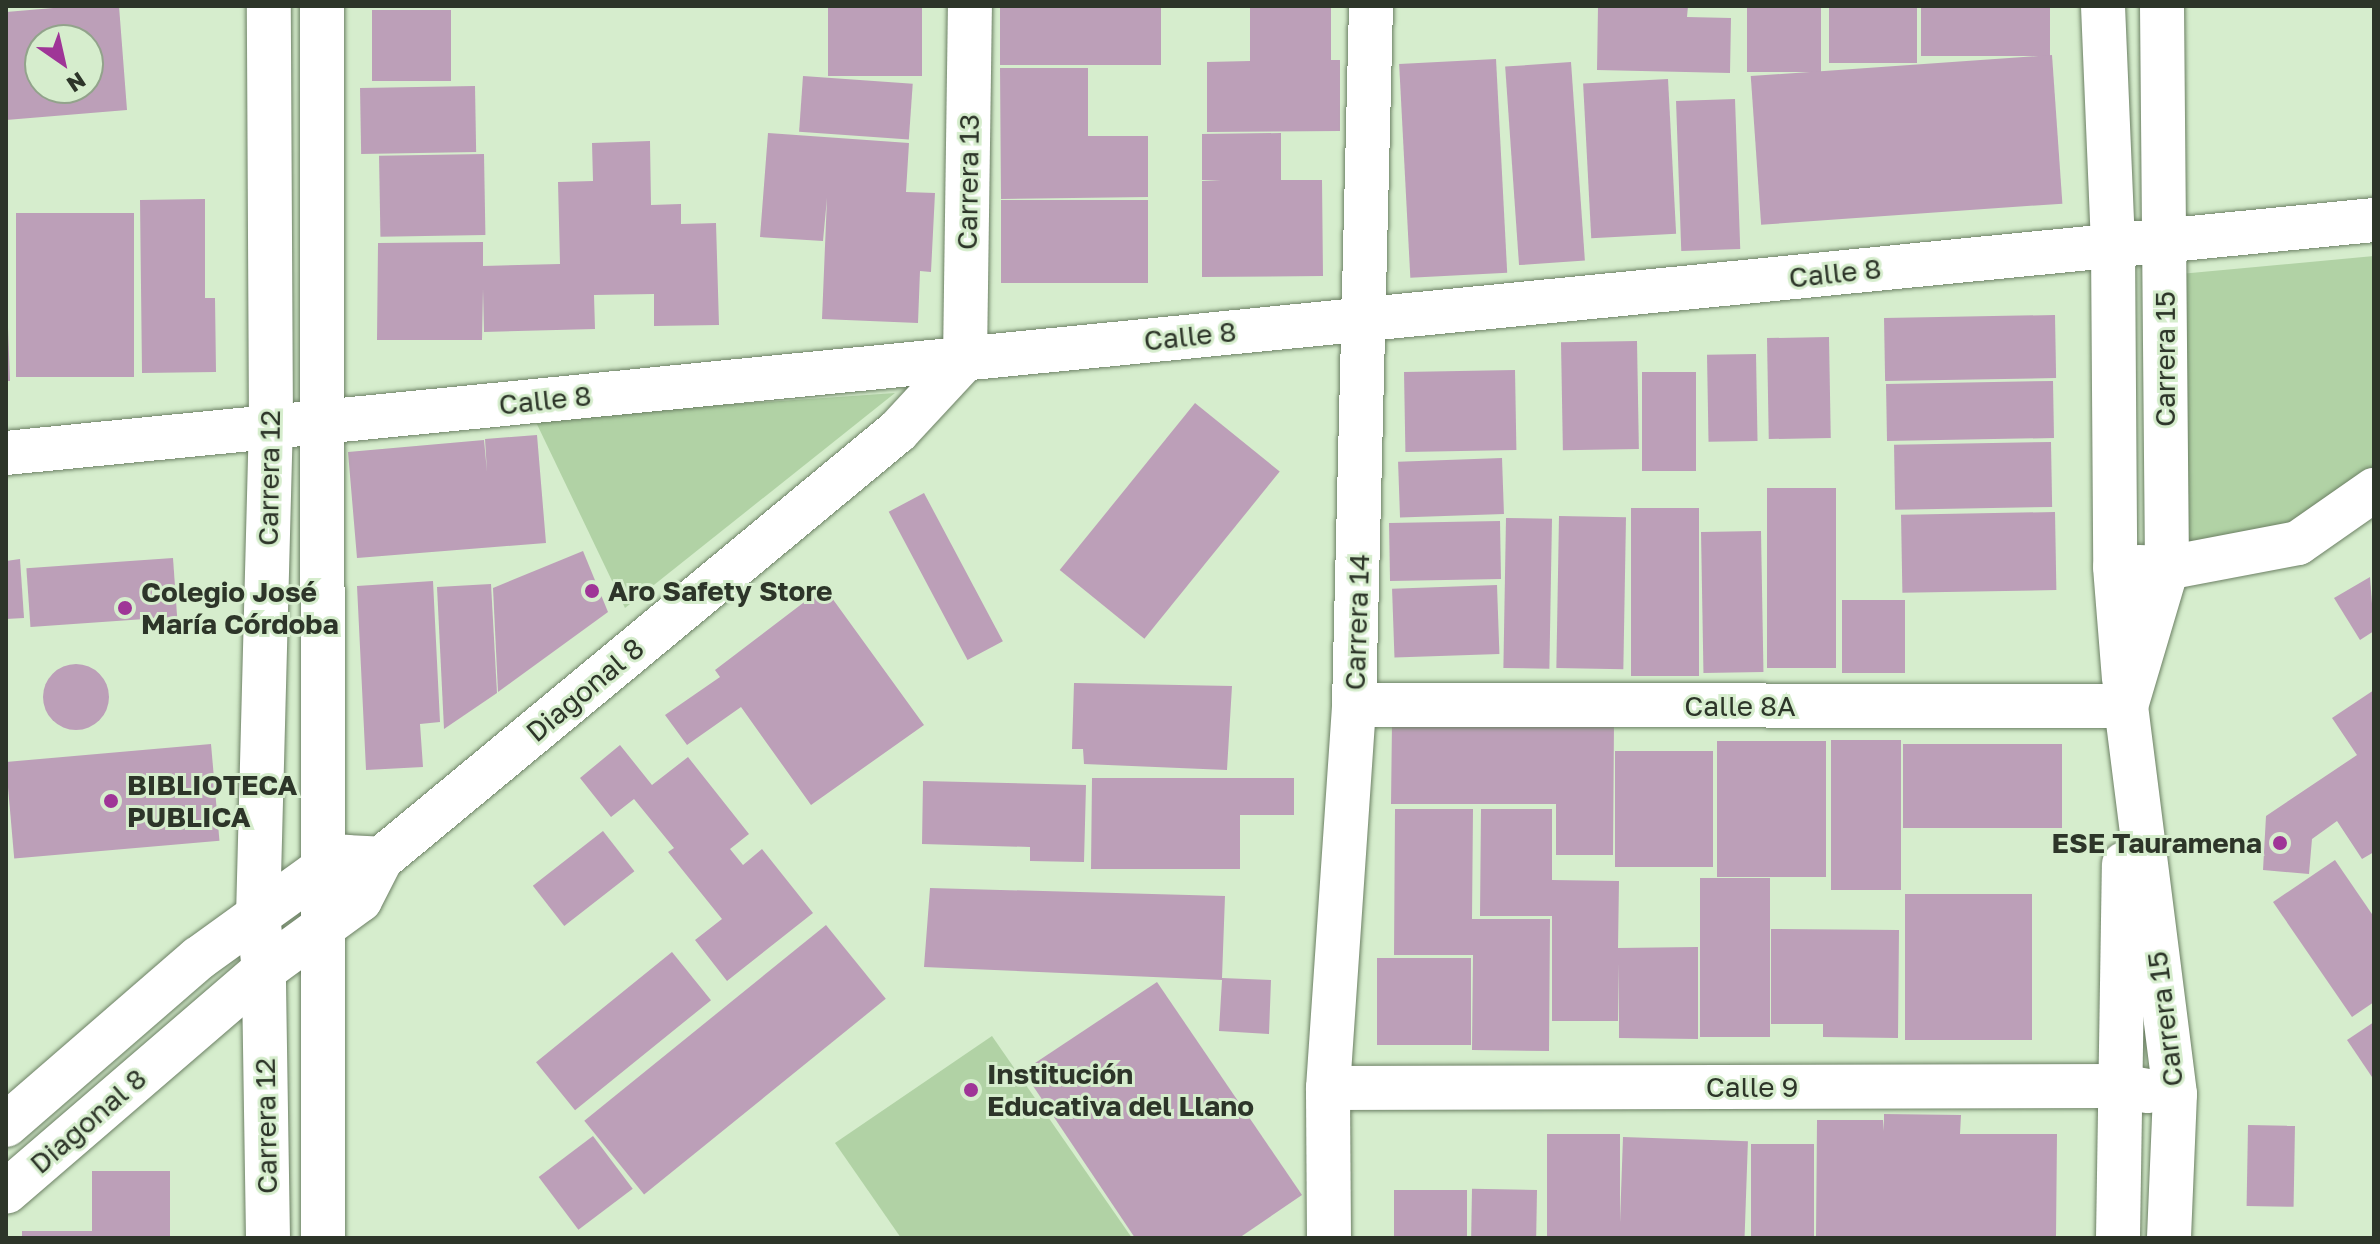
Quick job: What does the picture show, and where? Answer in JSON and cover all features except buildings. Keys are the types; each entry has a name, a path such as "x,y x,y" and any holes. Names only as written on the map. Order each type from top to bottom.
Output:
{"street":[{"name":"Carrera 12","path":"268,1238 264,970 258,916 271,427 269,6"},
{"name":"Carrera 12","path":"322,6 323,1238"},
{"name":"Carrera 13","path":"965,359 970,6"},
{"name":"Carrera 14","path":"1329,1238 1328,1088 1354,705 1366,319 1371,6"},
{"name":"Carrera 15","path":"2103,6 2113,246 2115,567 2126,706 2175,1094 2169,1238"},
{"name":"Carrera 15","path":"2118,1238 2126,706 2167,568 2162,6"},
{"name":"Calle 8","path":"6,453 2374,220"},
{"name":"Diagonal 8","path":"6,1192 264,970 360,900 381,859 898,431 965,359"},
{"path":"2115,567 2167,568 2298,543 2374,490"},
{"name":"Calle 8A","path":"1354,705 2126,706"},
{"name":"Diagonal 8","path":"6,1125 199,958 324,868 346,857 381,859"},
{"name":"Calle 9","path":"1328,1088 2119,1086 2175,1094"}],"green space":[{"path":"2374,256 2374,469 2293,527 2186,547 2180,274"},
{"path":"895,393 625,608 534,418"},
{"name":"Institución Educativa del Llano","path":"992,1036 1132,1238 901,1238 835,1143"}],"place":[{"name":"Aro Safety Store","path":"592,591"},
{"name":"Colegio José María Córdoba","path":"125,608"},
{"name":"BIBLIOTECA PUBLICA","path":"111,801"},
{"name":"ESE Tauramena","path":"2280,843"},
{"name":"Institución Educativa del Llano","path":"971,1090"}]}
